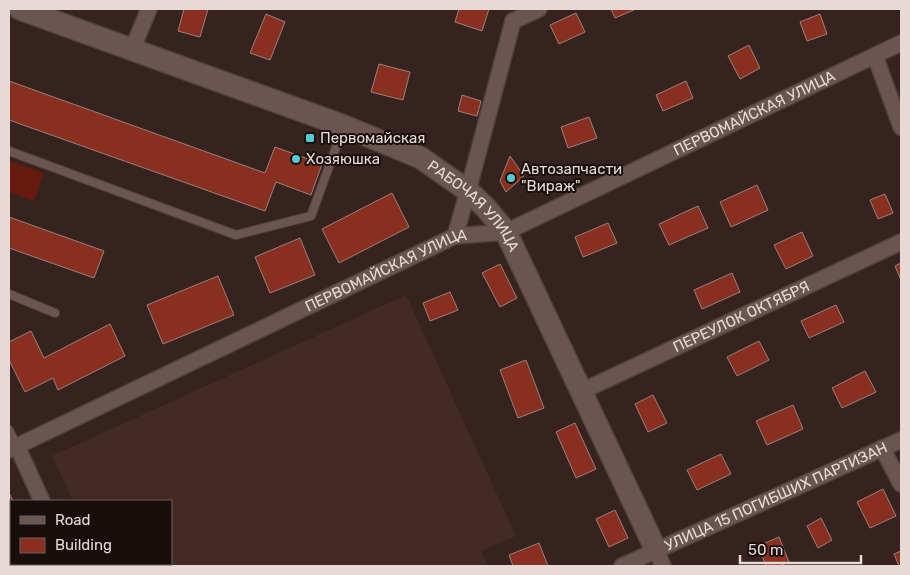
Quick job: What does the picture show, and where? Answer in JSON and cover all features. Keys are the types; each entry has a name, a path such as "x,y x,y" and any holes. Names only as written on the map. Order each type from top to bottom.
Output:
{"street":[{"name":"РАБОЧАЯ УЛИЦА","path":"20,9 344,126 421,158 468,191 485,207 506,232 659,558"},
{"path":"132,50 149,9"},
{"path":"454,236 468,191 510,15 539,9"},
{"name":"ПЕРВОМАЙСКАЯ УЛИЦА","path":"13,448 454,236 506,232 901,43"},
{"path":"875,56 901,127"},
{"name":"ПЕРЕУЛОК ОКТЯБРЯ","path":"580,392 901,242"},
{"name":"УЛИЦА 15 ПОГИБШИХ ПАРТИЗАН","path":"622,566 659,558 901,440"},
{"path":"13,448 41,500"},
{"path":"882,448 901,484"}],"lane":[{"path":"9,151 236,235 311,216 344,126"},
{"path":"9,294 55,313"},
{"path":"9,430 13,448"}],"shaded area":[{"path":"9,161 44,173 34,201 9,192"},
{"path":"406,295 516,536 481,551 488,566 103,566 172,565 172,500 73,500 52,456"}],"building":[{"path":"184,9 208,9 200,37 178,31"},
{"path":"459,9 489,9 482,31 455,22"},
{"path":"611,9 636,9 615,18"},
{"path":"576,13 585,32 559,44 550,25"},
{"path":"266,14 285,22 270,60 250,53"},
{"path":"820,14 827,34 807,41 800,22"},
{"path":"749,45 760,68 740,79 728,56"},
{"path":"379,64 410,72 403,100 371,92"},
{"path":"9,81 265,173 275,147 322,164 311,195 276,182 265,211 9,120"},
{"path":"686,81 693,98 663,111 656,95"},
{"path":"462,95 481,101 477,116 458,111"},
{"path":"589,117 597,138 568,148 561,127"},
{"path":"510,156 524,176 506,192 500,181"},
{"path":"757,185 768,210 731,227 720,202"},
{"path":"392,193 409,227 339,263 322,229"},
{"path":"885,194 893,213 878,219 870,200"},
{"path":"698,206 708,228 669,245 659,224"},
{"path":"9,217 104,251 94,278 9,248"},
{"path":"608,223 617,243 583,257 575,237"},
{"path":"802,232 813,256 786,269 774,245"},
{"path":"300,238 315,275 270,293 255,257"},
{"path":"901,263 901,280 895,266"},
{"path":"500,264 517,298 500,307 482,273"},
{"path":"732,273 740,292 702,309 694,290"},
{"path":"218,276 234,315 163,344 147,305"},
{"path":"450,292 458,310 430,321 423,303"},
{"path":"836,305 844,322 809,338 801,321"},
{"path":"110,324 125,356 58,390 53,378 25,392 9,360 9,342 31,331 44,358"},
{"path":"759,341 769,360 737,376 727,357"},
{"path":"526,360 544,408 518,418 500,370"},
{"path":"865,371 876,392 842,408 832,388"},
{"path":"653,395 667,423 648,432 635,404"},
{"path":"793,405 803,429 767,445 756,421"},
{"path":"575,423 596,469 576,478 556,432"},
{"path":"721,454 731,474 697,490 687,470"},
{"path":"883,489 896,516 870,528 857,502"},
{"path":"9,493 12,500 10,500 9,519"},
{"path":"615,510 628,538 609,547 596,519"},
{"path":"821,518 832,540 818,548 807,526"},
{"path":"779,537 789,562 779,566 766,566 758,546"},
{"path":"539,543 548,566 513,566 509,555"},
{"path":"901,551 901,566 899,566 894,554"}],"place":[{"name":"Первомайская","path":"310,138"},
{"name":"Хозяюшка","path":"296,159"},
{"name":"Автозапчасти \"Вираж\"","path":"511,178"}]}
